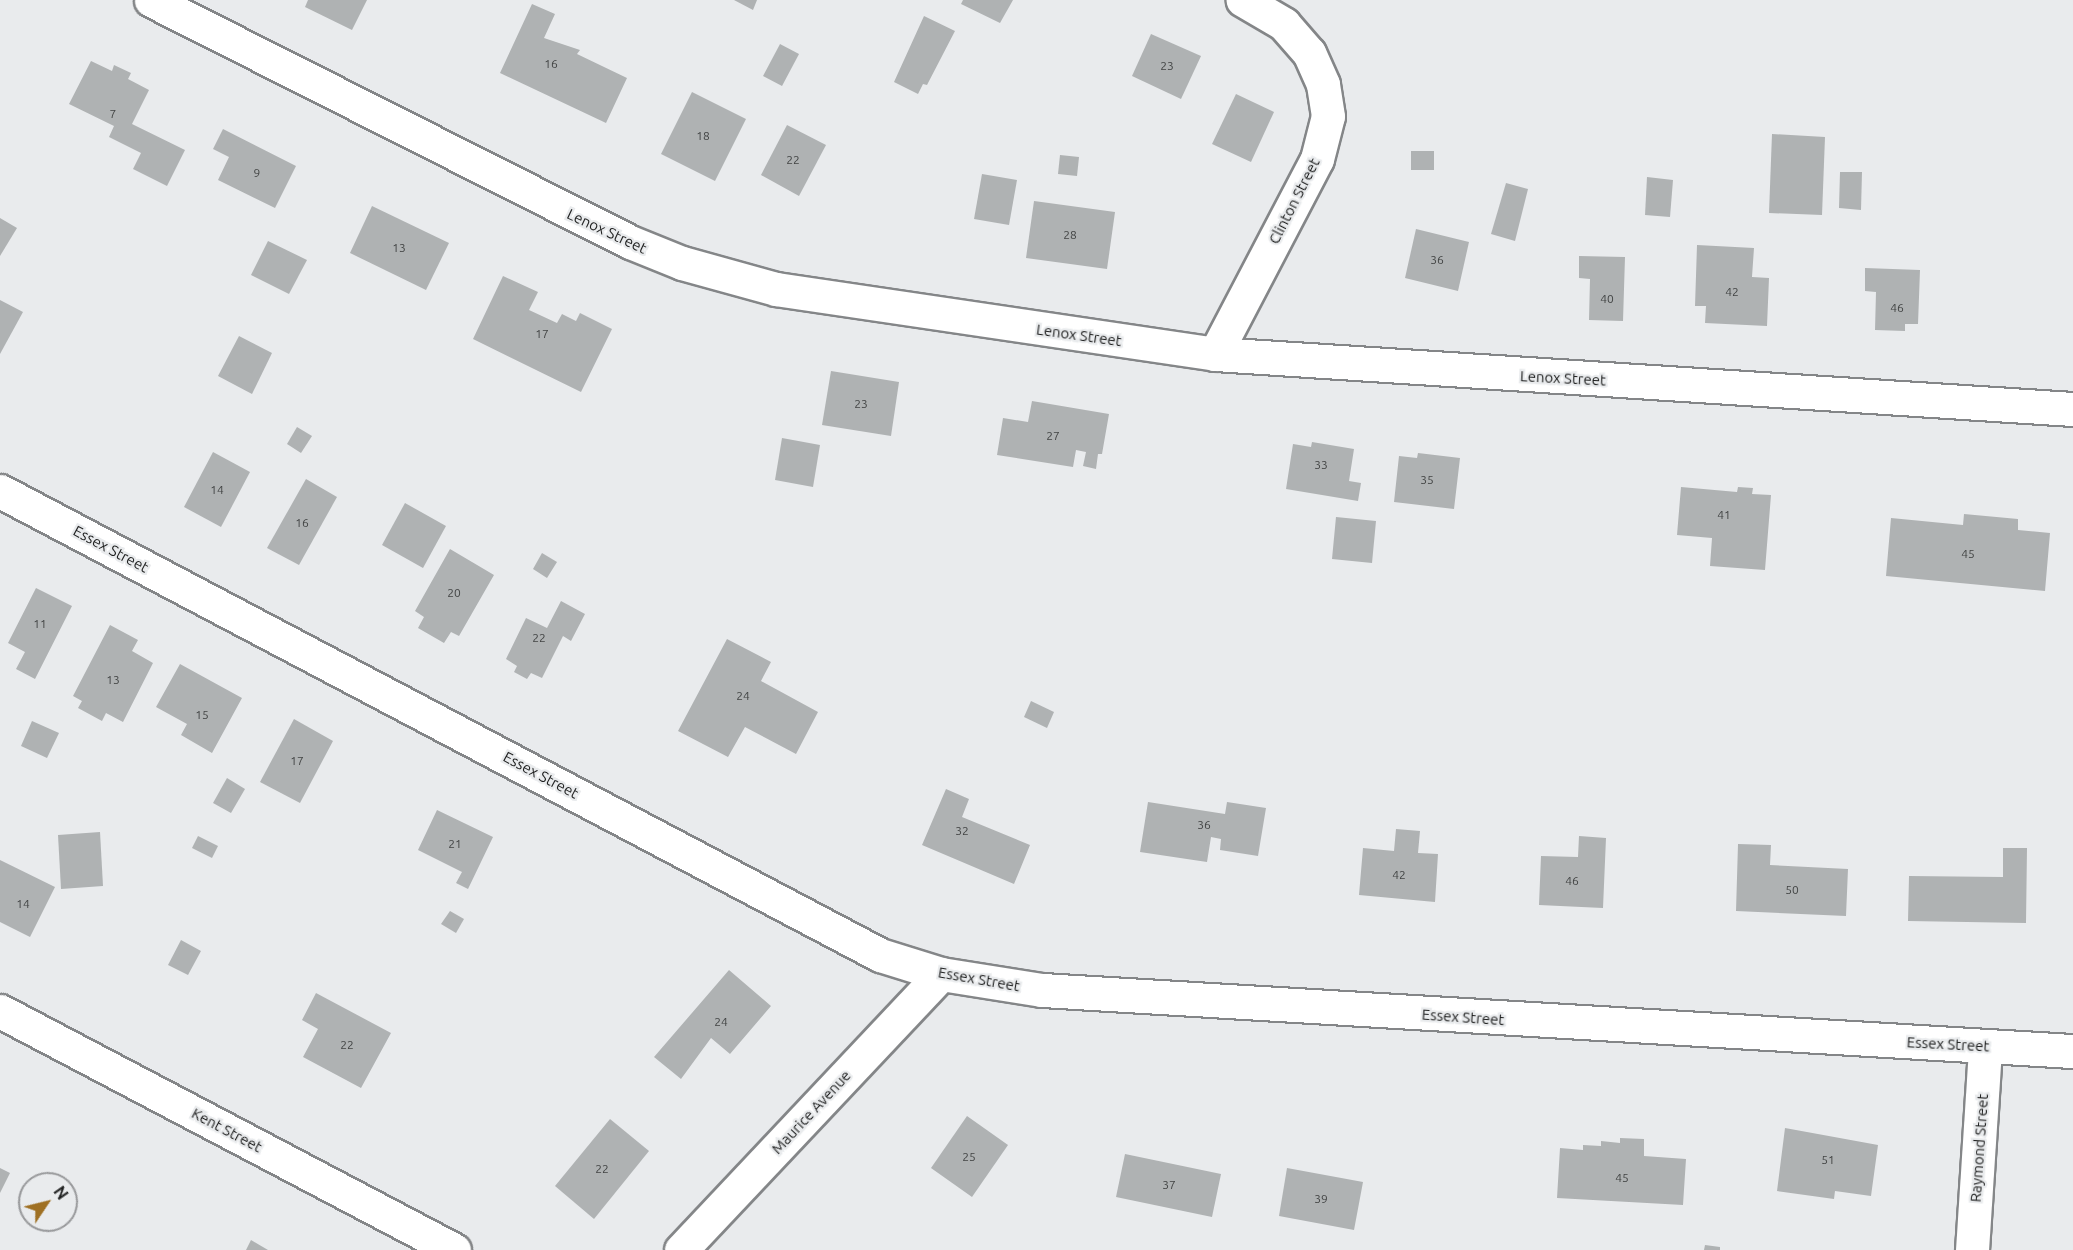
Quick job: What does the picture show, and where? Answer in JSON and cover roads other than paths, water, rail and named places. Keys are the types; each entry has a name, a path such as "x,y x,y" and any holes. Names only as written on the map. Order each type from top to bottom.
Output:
{"street":[{"name":"Lenox Street","path":"151,0 564,211 682,263 776,289 866,305 1215,354 2073,409"},
{"name":"Clinton Street","path":"1215,354 1317,159 1328,116 1323,84 1309,53 1284,24 1243,0"},
{"name":"Essex Street","path":"0,491 880,955 941,974 1042,990 2073,1052"},
{"name":"Maurice Avenue","path":"681,1250 941,974"},
{"name":"Kent Street","path":"0,1011 454,1250"},
{"name":"Raymond Street","path":"1972,1250 1985,1047"}]}
